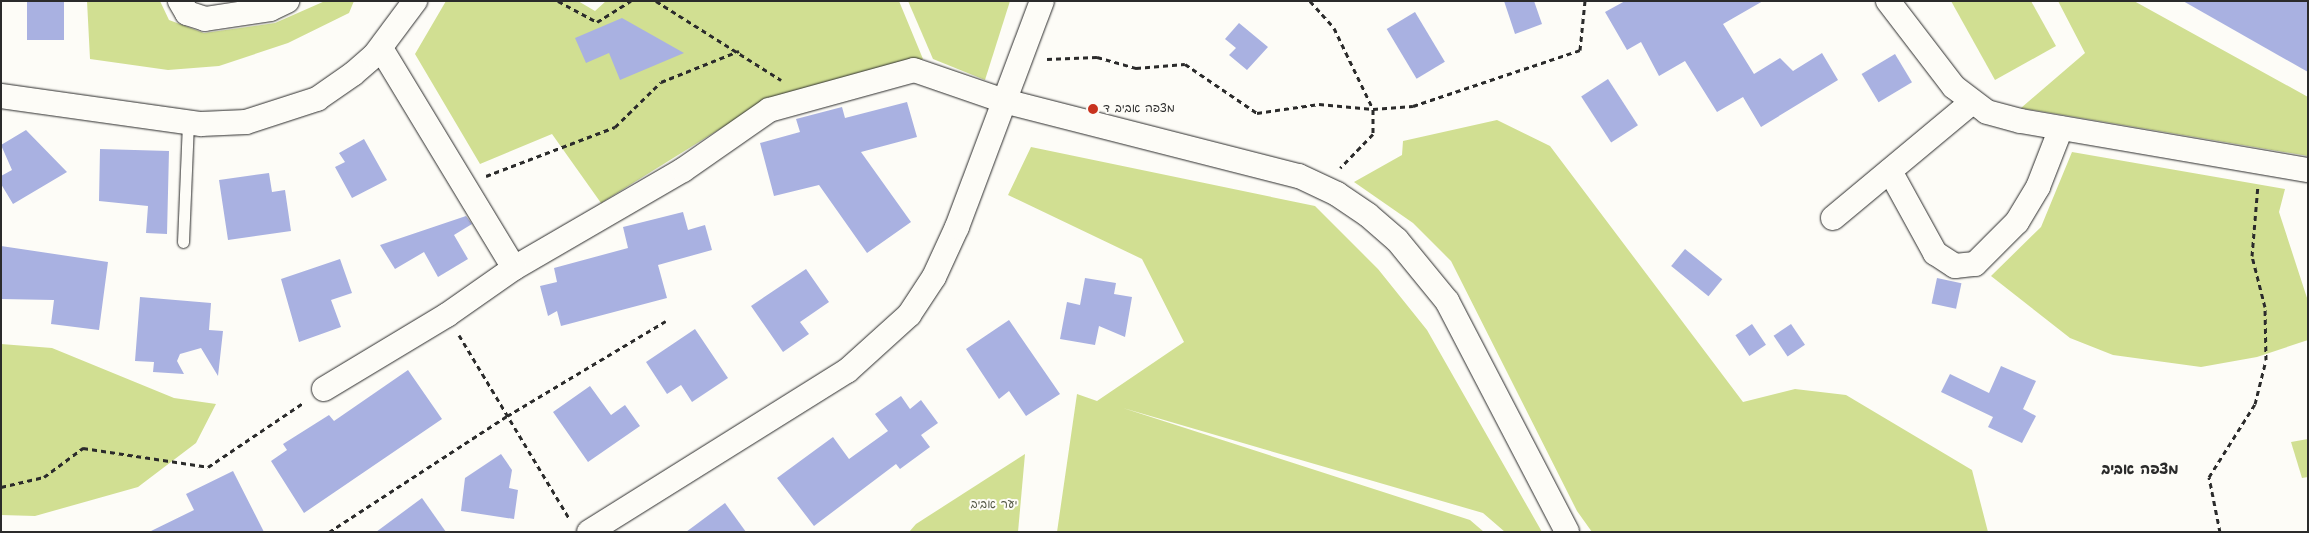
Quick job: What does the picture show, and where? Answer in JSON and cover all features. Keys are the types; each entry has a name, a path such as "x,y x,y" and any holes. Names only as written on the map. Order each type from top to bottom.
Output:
{"street":[{"path":"180,1 187,13 205,19 270,9 288,1"},
{"path":"1,96 188,122 246,122 278,114 317,99 381,48 415,1"},
{"path":"581,528 820,389 880,346 909,315 934,277 1042,1"},
{"path":"1888,1 1971,103 2020,121 2308,170"},
{"path":"381,48 514,268"},
{"path":"324,389 447,315 514,268 684,170 769,110 914,70 1004,101 1258,165 1322,187 1368,215 1397,240 1441,293 1467,336 1567,532"},
{"path":"1833,218 1971,103"},
{"path":"1890,171 1935,253 1955,266 1975,264 2016,222 2038,187 2061,128"}],"lane":[{"path":"183,242 188,122"}],"path":[{"path":"558,1 598,22 631,1"},
{"path":"656,1 740,51 782,80 788,105"},
{"path":"1310,1 1334,28 1373,109 1374,134 1322,187"},
{"path":"1019,61 1097,57 1136,68 1185,64 1257,113 1319,104 1373,109 1413,106 1580,50 1585,1"},
{"path":"464,184 615,128 661,82 740,51"},
{"path":"2220,532 2209,477 2255,404 2266,360 2265,307 2252,256 2260,162"},
{"path":"447,315 506,416 581,528"},
{"path":"329,532 506,416 666,321"},
{"path":"1,486 44,477 83,448 208,466 324,389"}],"green space":[{"path":"87,1 160,1 169,20 204,33 275,23 325,1 354,1 349,13 288,43 219,66 168,70 90,59"},
{"path":"446,1 578,1 595,11 606,1 899,1 923,59 807,87 723,127 601,203 552,134 480,164 415,54"},
{"path":"908,1 1010,1 985,80 933,59"},
{"path":"1951,1 2031,1 2056,46 1995,80"},
{"path":"2058,1 2134,1 2308,97 2308,156 2021,108 2085,53"},
{"path":"1497,120 1550,146 1743,402 1795,389 1846,395 1972,470 1988,532 1592,532 1577,511 1451,261 1413,223 1354,182 1402,155 1403,141"},
{"path":"1031,147 1315,206 1378,269 1427,330 1542,532 1505,532 1483,513 1123,408 1470,520 1484,532 1057,532 1077,394 1097,401 1184,342 1142,259 1008,195"},
{"path":"2072,152 2285,189 2279,212 2308,301 2308,340 2257,357 2201,367 2113,355 2070,338 1991,276 2041,227"},
{"path":"1,344 52,348 174,398 216,404 196,443 138,487 35,516 1,515"},
{"path":"2308,439 2308,477 2302,478 2291,442"},
{"name":"יער אביב","path":"1025,454 1018,532 909,532 916,524"}],"building":[{"path":"27,1 64,1 64,40 27,40"},
{"path":"1504,1 1534,1 1542,24 1515,34"},
{"path":"1625,1 1763,1 1723,24 1754,74 1780,58 1793,71 1822,53 1838,80 1761,127 1743,97 1717,112 1685,61 1659,76 1641,42 1627,50 1605,12"},
{"path":"2183,1 2308,1 2308,72"},
{"path":"1415,12 1445,62 1417,79 1387,29"},
{"path":"622,18 684,53 620,80 609,53 586,63 575,38"},
{"path":"1239,23 1268,47 1247,70 1229,55 1236,48 1225,39"},
{"path":"1895,54 1912,82 1879,102 1862,74"},
{"path":"1608,79 1638,125 1611,143 1581,96"},
{"path":"907,102 917,137 861,152 911,222 867,253 819,185 774,196 760,143 800,132 796,119 842,107 845,118"},
{"path":"26,130 67,172 13,204 1,184 1,176 12,170 1,145"},
{"path":"364,139 387,180 352,198 335,167 345,162 339,153"},
{"path":"100,149 169,151 167,234 146,233 148,206 99,201"},
{"path":"269,173 272,192 285,190 291,231 228,240 219,180"},
{"path":"683,212 688,230 705,225 712,250 658,265 667,298 561,326 557,311 548,316 540,286 557,282 554,268 628,248 623,227"},
{"path":"466,216 472,224 454,235 468,259 438,277 424,252 395,269 380,245"},
{"path":"1,246 108,262 99,330 51,324 54,300 1,299"},
{"path":"1685,249 1722,279 1708,296 1671,266"},
{"path":"340,259 352,293 331,300 341,327 299,342 281,279"},
{"path":"806,269 829,302 800,322 809,334 783,352 751,306"},
{"path":"1085,278 1116,283 1114,294 1132,297 1125,337 1099,326 1095,345 1060,339 1067,302 1080,305"},
{"path":"1937,278 1961,283 1956,309 1932,303"},
{"path":"140,297 211,303 209,330 223,331 218,376 201,348 180,354 177,361 184,374 153,372 154,362 135,361"},
{"path":"1009,320 1060,394 1026,416 1009,391 999,399 966,349"},
{"path":"1752,324 1766,345 1749,356 1735,335"},
{"path":"1791,324 1805,345 1788,356 1774,336"},
{"path":"695,329 728,378 692,402 681,385 667,394 646,362"},
{"path":"2001,366 2036,381 2023,409 2036,416 2022,443 1988,427 1993,417 1941,392 1950,374 1989,393"},
{"path":"408,370 442,419 304,513 271,461 287,450 283,444 329,415 334,421"},
{"path":"590,386 611,415 625,405 640,426 588,462 553,412"},
{"path":"901,396 910,409 921,400 938,423 921,435 930,447 900,469 896,464 814,526 777,478 833,437 849,459 888,431 875,414"},
{"path":"501,454 512,470 509,488 518,490 514,519 461,511 465,478"},
{"path":"233,471 264,532 149,532 194,510 186,494"},
{"path":"422,498 446,532 376,532"},
{"path":"725,503 746,532 686,532"}],"place":[{"name":"מצפה אביב ד","path":"1093,109"}],"district":[{"name":"מצפה אביב","path":"2140,471"}]}
